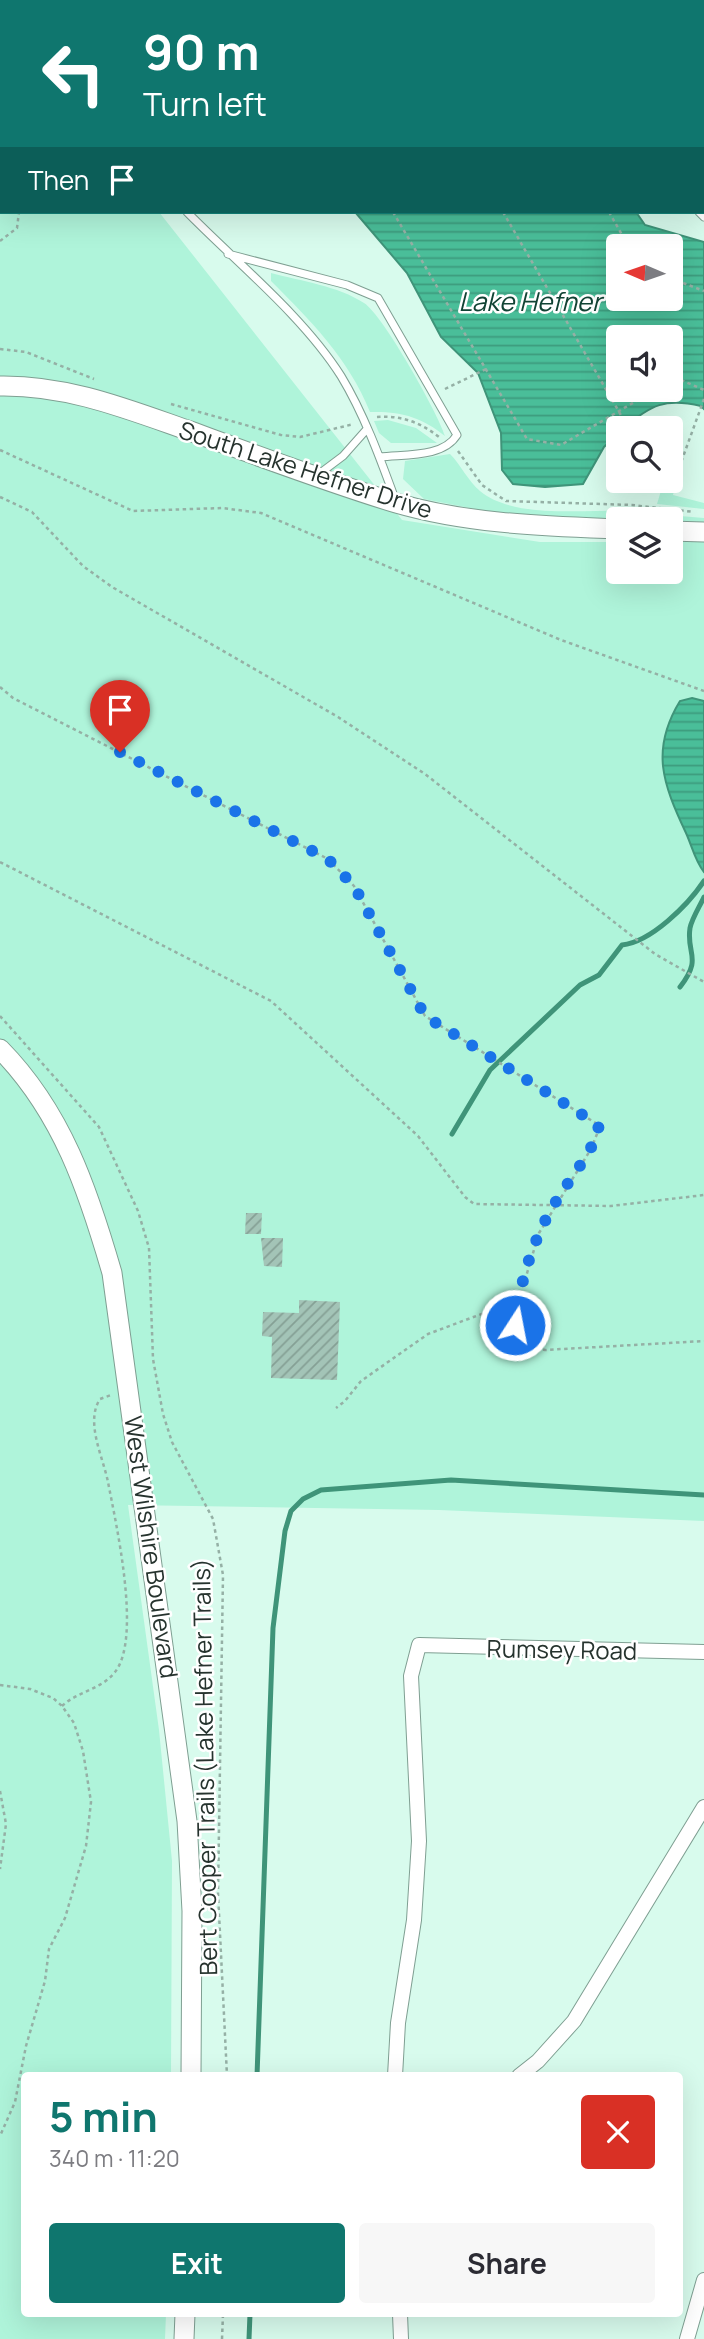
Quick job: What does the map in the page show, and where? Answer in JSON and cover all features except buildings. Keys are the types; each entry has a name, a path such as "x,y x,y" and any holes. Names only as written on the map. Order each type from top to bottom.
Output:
{"street":[{"name":"South Lake Hefner Drive","path":"0,386 34,385 77,392 397,503 506,523 606,528"},
{"path":"683,531 704,532"},
{"name":"West Wilshire Boulevard","path":"0,1049 51,1115 87,1187 112,1273 131,1395 187,1821 192,1911 191,2072"},
{"name":"Rumsey Road","path":"395,2072 398,2023 414,1920 418,1854 411,1676 419,1645 704,1652"},
{"path":"524,2072 538,2061 574,2021 704,1807"},
{"path":"687,2339 704,2280"},
{"path":"184,2339 185,2317"},
{"path":"400,2317 401,2339"}],"lane":[{"path":"189,214 296,321 329,360 367,429 397,503"},
{"path":"228,254 347,285 378,298 457,435 450,446 380,457"},
{"path":"315,476 333,465 367,429"}],"path":[{"path":"0,241 17,228 19,214"},
{"path":"394,214 527,439 561,445 635,402"},
{"path":"504,214 621,416"},
{"path":"610,214 622,234"},
{"path":"683,283 704,291"},
{"path":"0,349 26,352 100,381"},
{"path":"433,395 486,369"},
{"path":"683,381 704,390"},
{"path":"683,457 704,399"},
{"path":"169,403 281,435 300,437 350,425"},
{"path":"375,417 389,416 418,423 442,439"},
{"path":"0,450 132,510 222,508 261,513 561,640 704,691"},
{"path":"456,450 482,485 506,501 632,505 697,513"},
{"path":"0,497 32,512 83,566 122,594 338,717 425,774 655,954 704,982"},
{"path":"0,687 13,698 328,859 354,886 425,1016 597,1124 599,1129 591,1149 539,1233 519,1300 515,1325 533,1347 545,1350 704,1341"},
{"path":"0,862 271,1001 418,1136 465,1197 474,1204 611,1206 704,1195"},
{"name":"Bert Cooper Trails (Lake Hefner Trails)","path":"0,1016 99,1127 138,1211 149,1248 153,1359 163,1414 172,1442 213,1518 223,1575 218,1893 227,2072"},
{"path":"336,1408 360,1381 428,1334 519,1300"},
{"path":"62,1706 72,1696 97,1688 116,1671 127,1645 128,1608 108,1480 94,1426 95,1406 100,1399 107,1395 131,1395"},
{"path":"0,1685 30,1689 53,1698 62,1706 74,1723 83,1751 91,1802 86,1846 65,1918 49,1950 45,1982 26,2046 15,2102 0,2136"},
{"path":"0,1791 6,1824 0,1869"},
{"path":"222,2339 223,2317"}],"shaded area":[{"path":"0,214 161,214 402,520 540,542 606,542 606,584 683,584 683,542 704,542 704,1521 439,1510 128,1505 159,1730 172,1861 171,2072 21,2072 21,2317 166,2317 165,2339 0,2339"},
{"path":"271,273 331,288 354,297 373,311 409,365 445,436 410,416 370,412 340,358 271,281"},
{"path":"388,420 416,428 437,443 391,443 379,433 374,421"},
{"path":"450,454 472,483 495,500 534,510 606,511 606,519 495,513 424,499 403,479 405,461"},
{"path":"660,493 673,493 704,503 704,509 657,504"},
{"path":"683,516 704,518 704,522 683,521"}],"water":[{"name":"Lake Hefner","path":"357,214 637,214 645,225 676,234 606,234 606,312 682,312 683,236 704,242 704,409 689,404 668,403 639,416 606,416 606,445 583,484 545,487 513,484 502,470 501,433 478,373 441,337 407,273"},
{"path":"692,698 704,701 704,872 671,799 663,767 665,735 671,719 680,701"}],"waterway":[{"path":"452,1134 490,1070 580,985 599,975 622,945 645,937 668,921 689,901 704,881"},
{"path":"680,987 691,969 690,928 704,897"},
{"path":"257,2072 273,1628 285,1531 291,1511 303,1499 321,1490 451,1480 704,1495"},
{"path":"249,2339 250,2317"}],"route":[{"path":"120,752 328,859 354,886 425,1016 597,1124 599,1129 591,1149 539,1233 519,1300 515,1325"}]}
